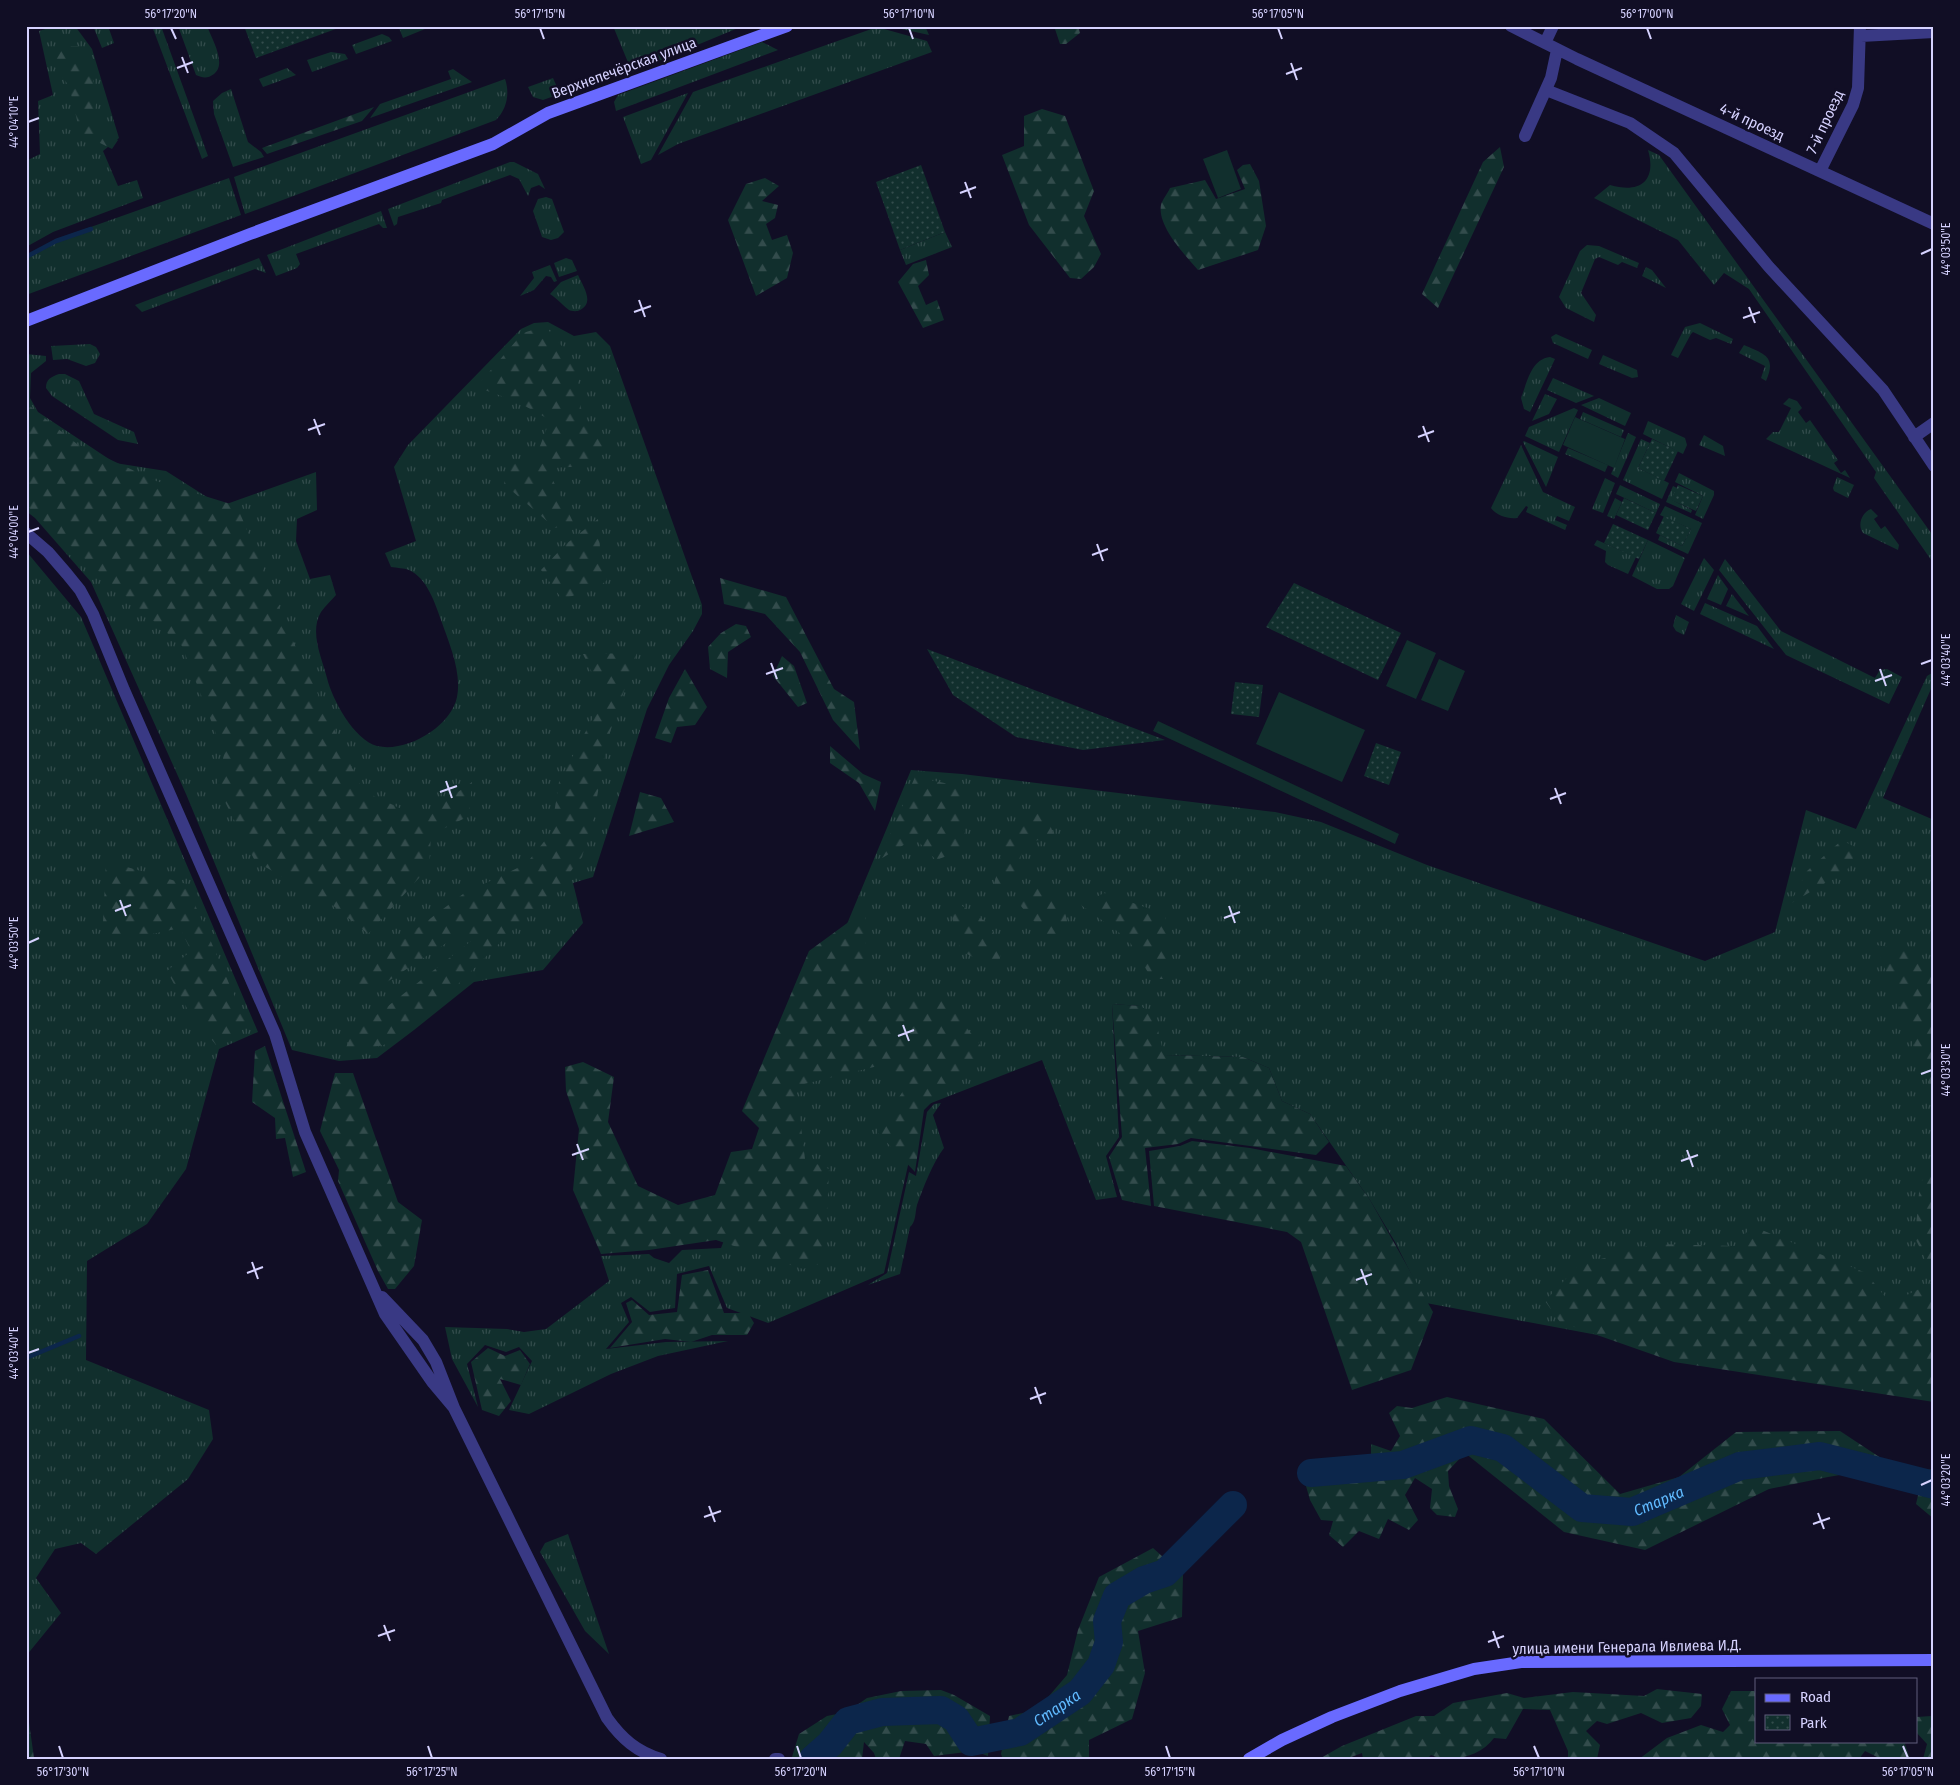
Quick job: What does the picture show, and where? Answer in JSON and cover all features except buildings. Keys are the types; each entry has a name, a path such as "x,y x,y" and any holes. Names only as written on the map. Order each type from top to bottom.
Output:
{"street":[{"name":"Верхнепечёрская улица","path":"26,321 250,234 493,144 548,114 603,92 787,26"},
{"path":"1511,26 1557,50 1551,78 1525,136"},
{"path":"1545,43 1553,26"},
{"path":"1860,31 1934,32"},
{"name":"7-й проезд","path":"1820,171 1853,105 1858,88 1860,31"},
{"name":"4-й проезд","path":"1557,50 1934,224"},
{"path":"1546,90 1630,123 1674,153 1769,267 1883,390 1934,466"},
{"path":"1914,437 1934,424"},
{"path":"26,533 48,552 67,574 80,590 93,614 124,690 274,1034 304,1132 373,1286 423,1340 436,1362 454,1408 607,1718 617,1733 631,1746 661,1759"},
{"name":"улица имени Генерала Ивлиева И.Д.","path":"1249,1759 1282,1740 1332,1717 1400,1691 1474,1669 1521,1662 1934,1660"}],"green space":[{"path":"55,26 75,26 92,49 119,138 103,151 118,186 137,180 143,198 53,232 26,247 26,161 40,154 38,101 53,95 39,31"},
{"path":"93,26 108,26 114,43 102,48"},
{"path":"152,26 161,26 208,156 202,159"},
{"path":"178,26 207,26 217,51 219,64 218,70 214,74 205,78 196,75"},
{"path":"244,26 344,26 256,58"},
{"path":"403,26 417,26 425,29 403,38 399,28"},
{"path":"613,26 743,26 632,72"},
{"path":"888,26 925,26 929,35"},
{"path":"1054,26 1078,26 1080,33 1066,44 1060,44"},
{"path":"877,27 927,41 932,52 678,144 658,155 693,92"},
{"path":"382,34 389,37 392,41 356,54 352,45"},
{"path":"762,42 778,50 616,111 614,102 618,95"},
{"path":"56,46 78,46 98,92 93,122 118,140 112,149 80,133 69,86 51,61"},
{"path":"331,52 345,54 348,59 312,72 307,60"},
{"path":"287,68 296,75 263,87 259,79"},
{"path":"453,69 472,82 370,118 380,104 451,79 448,71"},
{"path":"553,78 557,87 557,95 543,100 533,97 528,87"},
{"path":"505,79 507,101 503,111 496,120 245,214 234,177"},
{"path":"231,89 248,142 261,152 264,157 233,167 214,114 213,101 222,93"},
{"path":"688,93 651,160 641,164 623,117"},
{"path":"374,107 362,121 267,154 262,148"},
{"path":"1042,109 1065,116 1094,191 1084,216 1101,254 1094,267 1081,279 1070,278 1029,225 1002,155 1024,146 1024,116"},
{"path":"1500,147 1504,167 1438,308 1422,294 1483,162"},
{"path":"1227,150 1241,189 1218,198 1203,159"},
{"path":"1648,150 1659,155 1934,537 1934,564 1874,478 1876,472 1749,289 1724,273 1714,285 1678,240 1594,198 1610,185 1630,188 1644,182 1650,170"},
{"path":"514,162 538,174 545,189 539,185 531,188 528,196 519,179 510,175 442,200 441,203 398,217 397,224 394,226 388,209"},
{"path":"1250,164 1259,181 1266,226 1258,250 1198,270 1173,240 1163,222 1161,205 1170,188 1205,180 1216,199 1245,189 1237,170 1243,165"},
{"path":"921,165 945,232 900,250 876,182"},
{"path":"229,178 241,215 26,295 26,255 57,239"},
{"path":"765,178 779,186 762,201 778,205 775,218 766,224 772,240 787,235 793,253 787,278 756,296 728,220 746,184"},
{"path":"546,197 552,199 564,232 558,238 551,240 542,237 533,211 538,199"},
{"path":"381,211 387,228 383,228 379,224 296,254 300,264 297,268 276,276 267,255"},
{"path":"945,232 952,247 906,265 900,250"},
{"path":"1587,245 1599,246 1639,263 1637,268 1622,262 1618,265 1599,257 1595,259 1581,293 1596,315 1594,322 1566,308 1559,297 1580,251"},
{"path":"259,258 266,273 255,269 142,312 135,305"},
{"path":"566,258 572,260 577,271 559,277 554,263"},
{"path":"926,260 929,275 918,286 926,305 937,300 944,320 923,328 898,282 913,264"},
{"path":"550,265 557,281 554,282 551,277 546,276 534,290 520,296 534,278 532,272"},
{"path":"1646,267 1652,270 1666,288 1642,276"},
{"path":"578,275 585,289 587,303 580,310 573,311 569,310 550,294 561,282"},
{"path":"548,322 574,336 596,332 610,346 702,605 702,614 693,631 669,665 647,709 593,877 573,883 583,923 543,970 474,982 377,1058 339,1061 292,1050 186,794 91,582 35,518 26,511 26,354 46,356 46,361 31,373 30,398 38,412 115,463 166,471 221,506 316,472 317,510 297,519 296,541 310,579 330,575 336,595 321,612 318,620 316,636 320,654 330,687 345,718 360,736 368,742 377,746 389,747 401,746 437,728 453,708 458,687 454,658 430,592 415,574 407,569 391,567 385,553 416,541 394,467 408,445 521,329 534,323"},
{"path":"1700,323 1733,339 1731,344 1716,338 1710,340 1693,332 1678,358 1671,355 1685,327"},
{"path":"545,326 576,363 582,416 608,444 593,466 547,468 573,522 555,528 504,484 510,460 535,459 550,420 516,401 476,387 523,333"},
{"path":"1556,334 1592,350 1588,359 1553,343 1551,337"},
{"path":"90,344 96,347 100,354 95,363 86,366 67,359 53,360 51,346"},
{"path":"1744,345 1767,357 1770,366 1766,381 1761,378 1765,366 1739,353"},
{"path":"1603,355 1637,370 1638,377 1632,378 1599,364"},
{"path":"1550,357 1555,359 1530,412 1524,409 1521,398 1525,386 1538,362"},
{"path":"65,374 79,381 94,414 134,432 138,444 118,440 52,396 46,388 47,382 51,377"},
{"path":"1553,378 1594,396 1576,403 1547,390"},
{"path":"1545,394 1557,399 1549,414 1532,421"},
{"path":"1599,398 1631,413 1625,426 1581,405"},
{"path":"1789,398 1797,401 1802,408 1798,412 1806,423 1810,420 1838,460 1834,463 1841,473 1845,470 1850,478 1766,439 1773,432 1779,432 1791,408 1783,404"},
{"path":"26,403 77,444 156,481 237,506 293,641 363,791 421,818 472,782 469,816 431,835 429,867 368,934 335,907 255,861 217,786 224,754 182,646 26,505"},
{"path":"1574,408 1578,410 1559,452 1525,436 1529,427"},
{"path":"1583,412 1624,430 1621,437 1580,419"},
{"path":"1575,417 1625,439 1614,468 1563,445"},
{"path":"1648,421 1685,438 1687,445 1683,454 1643,434"},
{"path":"1628,433 1636,437 1618,478 1611,474"},
{"path":"1704,435 1723,446 1725,456 1699,445"},
{"path":"1641,439 1650,443 1638,468 1669,483 1662,499 1623,480"},
{"path":"1652,439 1678,451 1664,481 1638,468"},
{"path":"1523,442 1558,457 1546,487"},
{"path":"1521,445 1543,492 1575,507 1569,521 1557,516 1555,520 1567,525 1565,530 1526,512 1528,507 1526,506 1517,518 1503,516 1491,508"},
{"path":"1568,448 1608,465 1605,472 1565,454"},
{"path":"1679,473 1714,491 1703,519 1695,515 1703,496 1675,482"},
{"path":"1837,477 1854,485 1848,498 1834,491 1833,488"},
{"path":"1605,478 1615,483 1603,513 1592,509"},
{"path":"1620,485 1660,504 1656,513 1616,494"},
{"path":"1678,485 1703,496 1696,511 1671,500"},
{"path":"1673,486 1677,488 1672,500 1692,510 1691,513 1666,502"},
{"path":"1615,498 1622,502 1614,519 1607,516"},
{"path":"1624,498 1656,513 1648,530 1616,515"},
{"path":"1665,506 1702,523 1688,554 1658,540 1660,535 1682,546 1691,529 1660,515"},
{"path":"1871,509 1878,516 1874,519 1881,529 1885,526 1899,545 1898,550 1863,533 1861,530 1861,519"},
{"path":"1664,516 1691,529 1682,546 1656,533"},
{"path":"598,519 600,548 607,580 596,589 562,599 541,570 566,544"},
{"path":"1613,524 1648,540 1639,559 1604,543"},
{"path":"1597,540 1636,557 1628,574 1605,562 1606,551 1594,545"},
{"path":"1648,540 1685,558 1673,586 1669,589 1657,589 1632,576"},
{"path":"26,551 81,617 258,1032 219,1049 186,1169 147,1224 87,1261 86,1360 209,1410 213,1439 188,1479 96,1554 81,1543 55,1549 36,1578 61,1613 26,1656"},
{"path":"1704,558 1714,570 1694,611 1681,604"},
{"path":"1725,559 1781,631 1875,678 1880,670 1887,669 1902,677 1889,704 1786,655 1719,570"},
{"path":"1718,575 1728,589 1721,605 1707,599"},
{"path":"720,578 786,597 834,689 854,702 860,750 833,720 800,652 765,614 724,604"},
{"path":"1294,583 1401,633 1378,680 1266,627"},
{"path":"1732,594 1749,616 1726,606"},
{"path":"1705,603 1757,626 1774,649 1700,614"},
{"path":"1676,615 1689,622 1684,635 1676,631 1673,626"},
{"path":"736,624 746,626 751,637 728,652 727,678 710,669 708,647 721,633"},
{"path":"1407,640 1436,653 1416,699 1386,686"},
{"path":"927,649 1165,740 1083,750 1016,737 953,695"},
{"path":"637,653 607,741 594,814 582,857 556,890 440,1002 387,1044 343,1055 351,1035 471,941 460,934 364,997 351,989 375,960 463,894 526,864 551,833 559,782 604,697 583,654"},
{"path":"782,656 794,666 807,703 798,707 773,676"},
{"path":"1439,659 1465,671 1448,711 1421,700"},
{"path":"685,669 707,707 695,725 677,727 671,743 655,738 669,698"},
{"path":"1932,673 1934,674 1934,682 1883,798 1934,820 1934,1393 1656,1346 1426,1303 1395,1242 1370,1200 1310,1114 1282,1101 1269,1068 1243,1057 1163,1055 1140,1006 1112,1004 1119,1137 1106,1156 1117,1197 1096,1200 1042,1060 921,1107 884,1273 768,1323 727,1308 709,1266 677,1274 675,1308 650,1312 631,1297 621,1303 629,1322 606,1349 666,1342 728,1341 658,1356 611,1374 529,1414 509,1410 532,1361 519,1347 506,1352 485,1345 467,1364 478,1407 452,1359 445,1327 507,1329 524,1332 546,1329 609,1281 601,1256 649,1254 654,1258 669,1263 682,1250 721,1248 842,936 911,770 962,774 1275,812 1321,822 1427,865 1705,961 1775,932 1806,810 1856,829 1927,676"},
{"path":"1235,682 1263,685 1259,717 1231,714"},
{"path":"1279,692 1365,730 1342,782 1256,744"},
{"path":"1158,721 1399,834 1395,844 1153,731"},
{"path":"1376,743 1401,752 1389,785 1364,776"},
{"path":"830,746 863,774 881,782 875,811 859,783 830,763"},
{"path":"915,777 959,786 966,849 936,860 915,838 879,860"},
{"path":"640,792 661,798 674,822 629,836"},
{"path":"1044,809 1055,838 1024,842 1018,870 991,896 1007,833 1023,811"},
{"path":"1842,840 1858,849 1847,870 1790,904 1807,871"},
{"path":"106,861 186,884 247,1025 216,1045 188,1010 167,971 191,951 180,928 115,942 103,923"},
{"path":"1038,886 1064,906 1070,936 1050,940 1015,899"},
{"path":"1104,893 1165,914 1170,979 1152,979 1128,939 1081,905"},
{"path":"946,895 986,922 1003,947 997,969 961,951"},
{"path":"865,910 867,999 945,1000 984,1050 924,1110 915,1172 877,1132 903,1091 882,1065 796,1086 805,1159 829,1169 825,1262 803,1269 716,1240 649,1250 601,1254 573,1190 579,1129 566,1091 565,1067 583,1062 614,1077 608,1122 638,1186 678,1205 715,1195 731,1152 752,1149 759,1128 742,1111 809,951"},
{"path":"1876,945 1917,952 1934,970 1934,1098"},
{"path":"1112,1004 1140,1006 1154,1014 1164,1055 1243,1057 1269,1068 1282,1101 1310,1114 1329,1142 1316,1155 1191,1138 1178,1144 1145,1148 1151,1206 1122,1200 1109,1157 1122,1137"},
{"path":"265,1046 306,1172 293,1177 285,1138 276,1139 275,1118 252,1102 255,1051"},
{"path":"335,1073 353,1073 398,1202 422,1220 414,1266 395,1289 388,1289 378,1271 338,1181 339,1170 320,1131"},
{"path":"941,1103 933,1115 944,1148 932,1168 917,1205 914,1220 910,1227 900,1274 868,1285 887,1273 909,1172 916,1176 927,1112 934,1104"},
{"path":"1192,1141 1250,1148 1346,1166 1370,1200 1433,1312 1411,1370 1352,1390 1301,1242 1287,1232 1154,1206 1149,1151 1180,1146"},
{"path":"1934,1171 1934,1276 1915,1238 1920,1182"},
{"path":"1752,1226 1866,1273 1890,1303 1934,1282 1934,1402 1674,1362 1560,1322 1545,1301 1579,1265 1655,1244 1735,1246"},
{"path":"708,1270 724,1313 748,1313 754,1323 747,1335 712,1335 691,1342 665,1339 610,1348 632,1322 626,1303 632,1300 649,1315 677,1312 682,1275"},
{"path":"488,1348 505,1356 520,1350 530,1364 521,1385 500,1379 511,1401 499,1416 482,1410 471,1362"},
{"path":"1447,1397 1544,1419 1620,1494 1679,1477 1736,1432 1840,1431 1893,1466 1769,1489 1645,1550 1564,1532 1465,1453 1448,1471 1449,1486 1458,1509 1455,1517 1437,1515 1430,1508 1432,1489 1415,1478 1405,1495 1418,1520 1409,1530 1388,1519 1379,1539 1359,1531 1343,1547 1329,1535 1333,1521 1321,1520 1310,1500 1306,1486 1371,1476 1371,1444 1391,1451 1400,1436 1389,1413 1397,1406 1412,1408"},
{"path":"1934,1469 1934,1519 1916,1504 1924,1470"},
{"path":"568,1534 609,1654 585,1631 540,1552 545,1543"},
{"path":"1153,1548 1183,1575 1182,1617 1138,1631 1145,1673 1132,1719 1089,1740 1089,1757 1087,1759 1003,1759 1001,1754 1009,1716 1032,1711 1043,1703 1067,1675 1078,1630 1099,1577"},
{"path":"1657,1689 1702,1694 1701,1706 1691,1718 1662,1723 1641,1713 1607,1724 1597,1721 1586,1731 1600,1745 1597,1759 1568,1759 1568,1751 1550,1710 1523,1709 1506,1739 1494,1738 1482,1750 1465,1757 1448,1759 1431,1755 1427,1759 1363,1759 1362,1753 1346,1759 1319,1759 1342,1746 1416,1716 1434,1716 1453,1703 1507,1693 1524,1698 1573,1692 1644,1696"},
{"path":"941,1690 954,1695 990,1716 988,1756 974,1751 934,1756 926,1744 905,1741 899,1759 876,1759 874,1753 864,1742 862,1759 793,1759 792,1757 799,1734 827,1716 847,1712 867,1698 901,1691"},
{"path":"1731,1691 1755,1691 1755,1742 1904,1742 1910,1759 1881,1759 1865,1751 1859,1759 1639,1759 1667,1738 1701,1725 1723,1732 1730,1725 1722,1709"},
{"path":"1934,1714 1934,1759 1923,1759 1927,1744 1918,1734 1918,1717 1932,1716"},
{"path":"28,1715 34,1758 31,1759 26,1750 26,1717"}],"waterway":[{"path":"26,257 56,241 91,229"},
{"path":"26,1358 79,1336"},
{"name":"Старка","path":"1311,1473 1403,1465 1471,1440 1503,1448 1582,1508 1632,1512 1740,1466 1820,1456 1934,1485"},
{"name":"Старка","path":"813,1759 830,1744 848,1721 882,1712 941,1710 956,1719 971,1742 1020,1732 1080,1692 1101,1665 1109,1642 1107,1621 1117,1596 1144,1580 1165,1573 1233,1505"}]}
